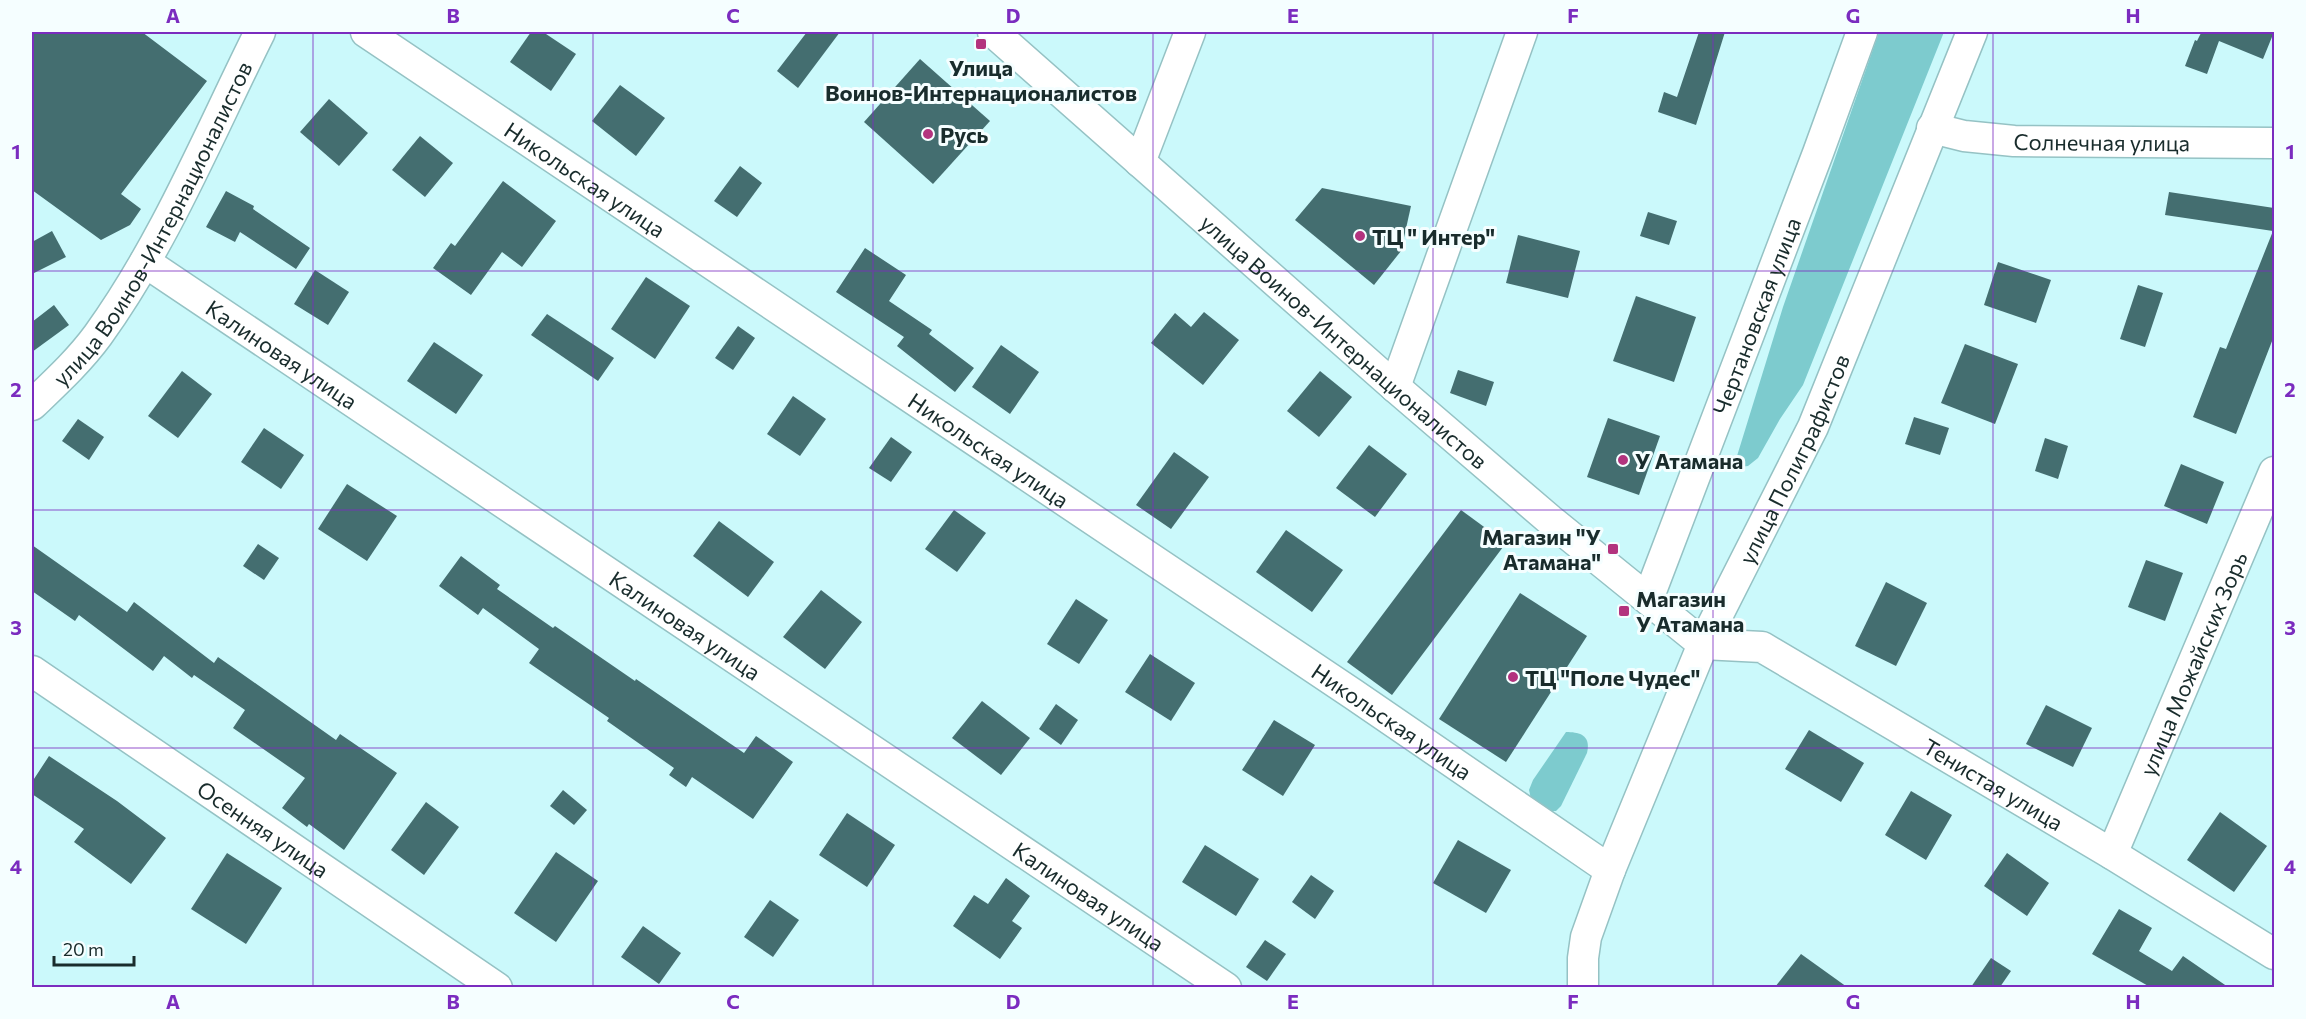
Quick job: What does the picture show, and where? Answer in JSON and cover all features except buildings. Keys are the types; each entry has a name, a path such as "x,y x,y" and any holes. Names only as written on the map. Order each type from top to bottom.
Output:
{"street":[{"name":"улица Воинов-Интернационалистов","path":"32,405 69,369 98,336 145,262 260,32"},
{"name":"Никольская улица","path":"366,32 1353,694 1610,870"},
{"name":"улица Воинов-Интернационалистов","path":"993,32 1395,387 1550,520 1703,644"},
{"path":"1140,162 1190,32"},
{"path":"1395,387 1522,32"},
{"name":"Чертановская улица","path":"1648,599 1862,32"},
{"name":"улица Полиграфистов","path":"1583,987 1586,938 1610,870 1703,644 1813,427 1972,32"},
{"name":"Солнечная улица","path":"1932,128 1964,136 2014,141 2274,143"},
{"name":"Калиновая улица","path":"145,262 1226,987"},
{"name":"улица Можайских Зорь","path":"2112,854 2273,481"},
{"name":"Тенистая улица","path":"1703,644 1762,647 2112,854 2274,954"},
{"name":"Осенняя улица","path":"32,671 497,987"}],"shaded area":[{"path":"1879,32 1944,32 1803,385 1758,458 1748,466 1740,467 1737,456 1783,307"},
{"path":"1566,732 1584,736 1588,743 1587,753 1561,806 1556,811 1545,811 1531,799 1529,790 1533,780"}],"place":[{"name":"Улица Воинов-Интернационалистов","path":"981,44"},
{"name":"Русь","path":"928,134"},
{"name":"ТЦ \" Интер\"","path":"1360,236"},
{"name":"У Атамана","path":"1623,460"},
{"name":"Магазин \"У Атамана\"","path":"1613,549"},
{"name":"Магазин У Атамана","path":"1624,611"},
{"name":"ТЦ \"Поле Чудес\"","path":"1513,677"}]}
